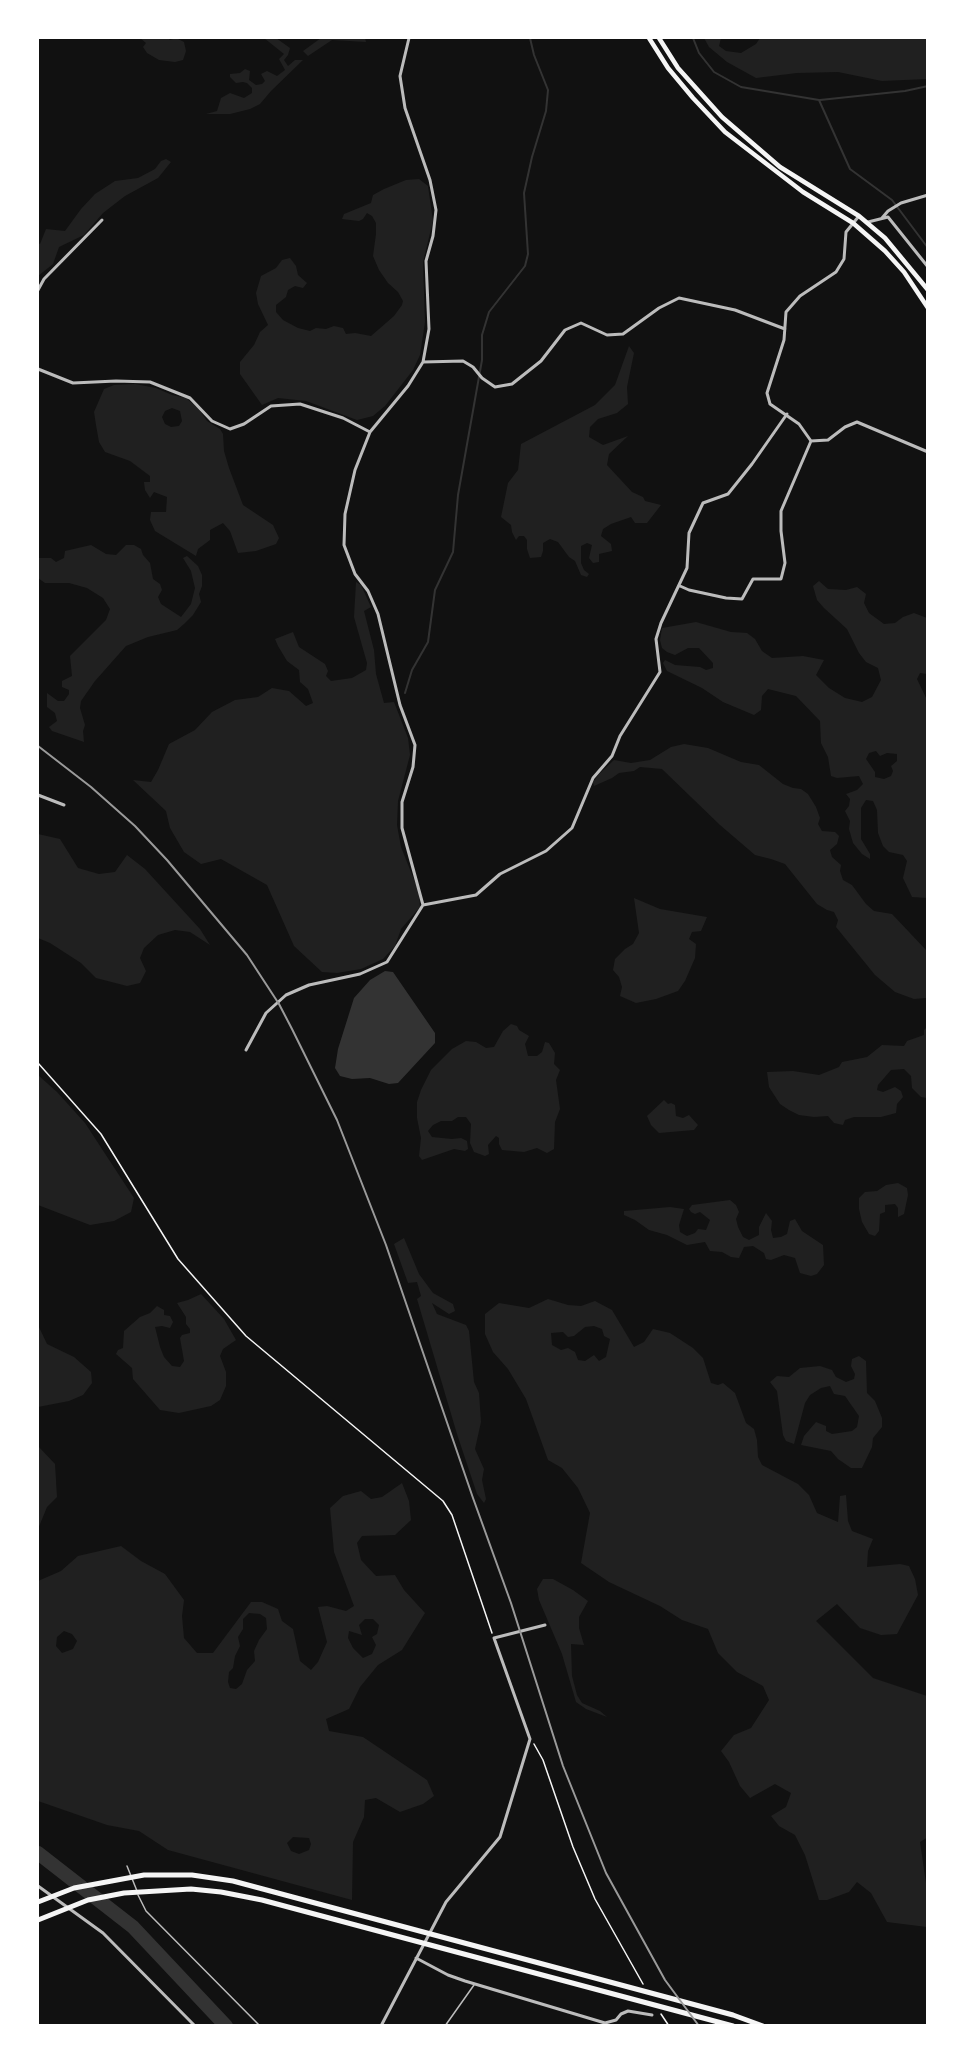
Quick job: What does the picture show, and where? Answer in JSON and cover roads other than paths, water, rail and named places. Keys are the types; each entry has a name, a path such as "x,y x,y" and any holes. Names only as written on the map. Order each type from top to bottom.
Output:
{"highway":[{"path":"38,1902 74,1888 144,1875 192,1875 233,1881 763,2025"},
{"path":"38,1920 88,1900 124,1893 201,1890 262,1900 733,2025"}],"main road":[{"path":"649,38 693,98 725,132 803,192 853,223 885,251 904,272 927,308"},
{"path":"659,38 685,77 747,140 780,167 859,216 885,238 927,290"}],"street":[{"path":"409,38 400,76 405,108 430,180 436,210 433,236 426,261 429,329 423,362 408,386 370,432 355,470 345,514 344,545 355,574 368,591 378,614 400,705 415,745 413,767 402,802 402,828 423,905"},
{"path":"880,219 902,203 927,195"},
{"path":"811,441 799,424 770,404 767,393 784,340 786,312 800,297 836,272 844,258 846,232 859,216"},
{"path":"866,223 888,217 927,267"},
{"path":"38,290 44,279 102,220"},
{"path":"423,362 463,361 495,387 512,384 541,361 565,330 581,323 607,335 623,334 659,308 679,298 735,310 785,329"},
{"path":"38,369 72,383 150,382 190,398 212,421 230,429 244,424 271,406 300,404 342,418 370,432"},
{"path":"246,1050 266,1013 286,995 309,985 360,974 387,962 423,905 476,895 500,874 546,851 572,828 593,777 612,756 620,736 660,672 656,639 661,623 687,568 689,533 703,503 728,494 787,414"},
{"path":"811,441 828,440 845,427 857,422 927,452"},
{"path":"680,586 688,590 726,598 742,599 753,579 781,579 785,563 781,531 782,511 811,441"},
{"path":"38,795 64,805"},
{"path":"381,2025 446,1902 500,1837 530,1739 494,1638 545,1625"},
{"path":"38,1886 103,1933 195,2025"},
{"path":"416,1958 448,1975 605,2023 614,2023 621,2014 628,2011 652,2015"}],"lane":[{"path":"127,1866 146,1911 260,2025"},
{"path":"445,2025 475,1984"}],"waterway":[{"path":"405,693 412,670 428,642 435,590 453,552 458,495 482,360 482,335 489,312 525,266 528,254 524,193 546,111 548,90 530,38"},
{"path":"693,38 699,53 714,72 741,87 819,100 850,169 892,200 928,248"},
{"path":"820,100 905,91 928,86"},
{"path":"38,1853 133,1927 226,2026"}],"railway":[{"path":"38,746 91,787 135,826 167,860 247,955 279,1004 292,1029 337,1120 386,1245 511,1603 563,1766 606,1873 665,1980 699,2026"}]}
